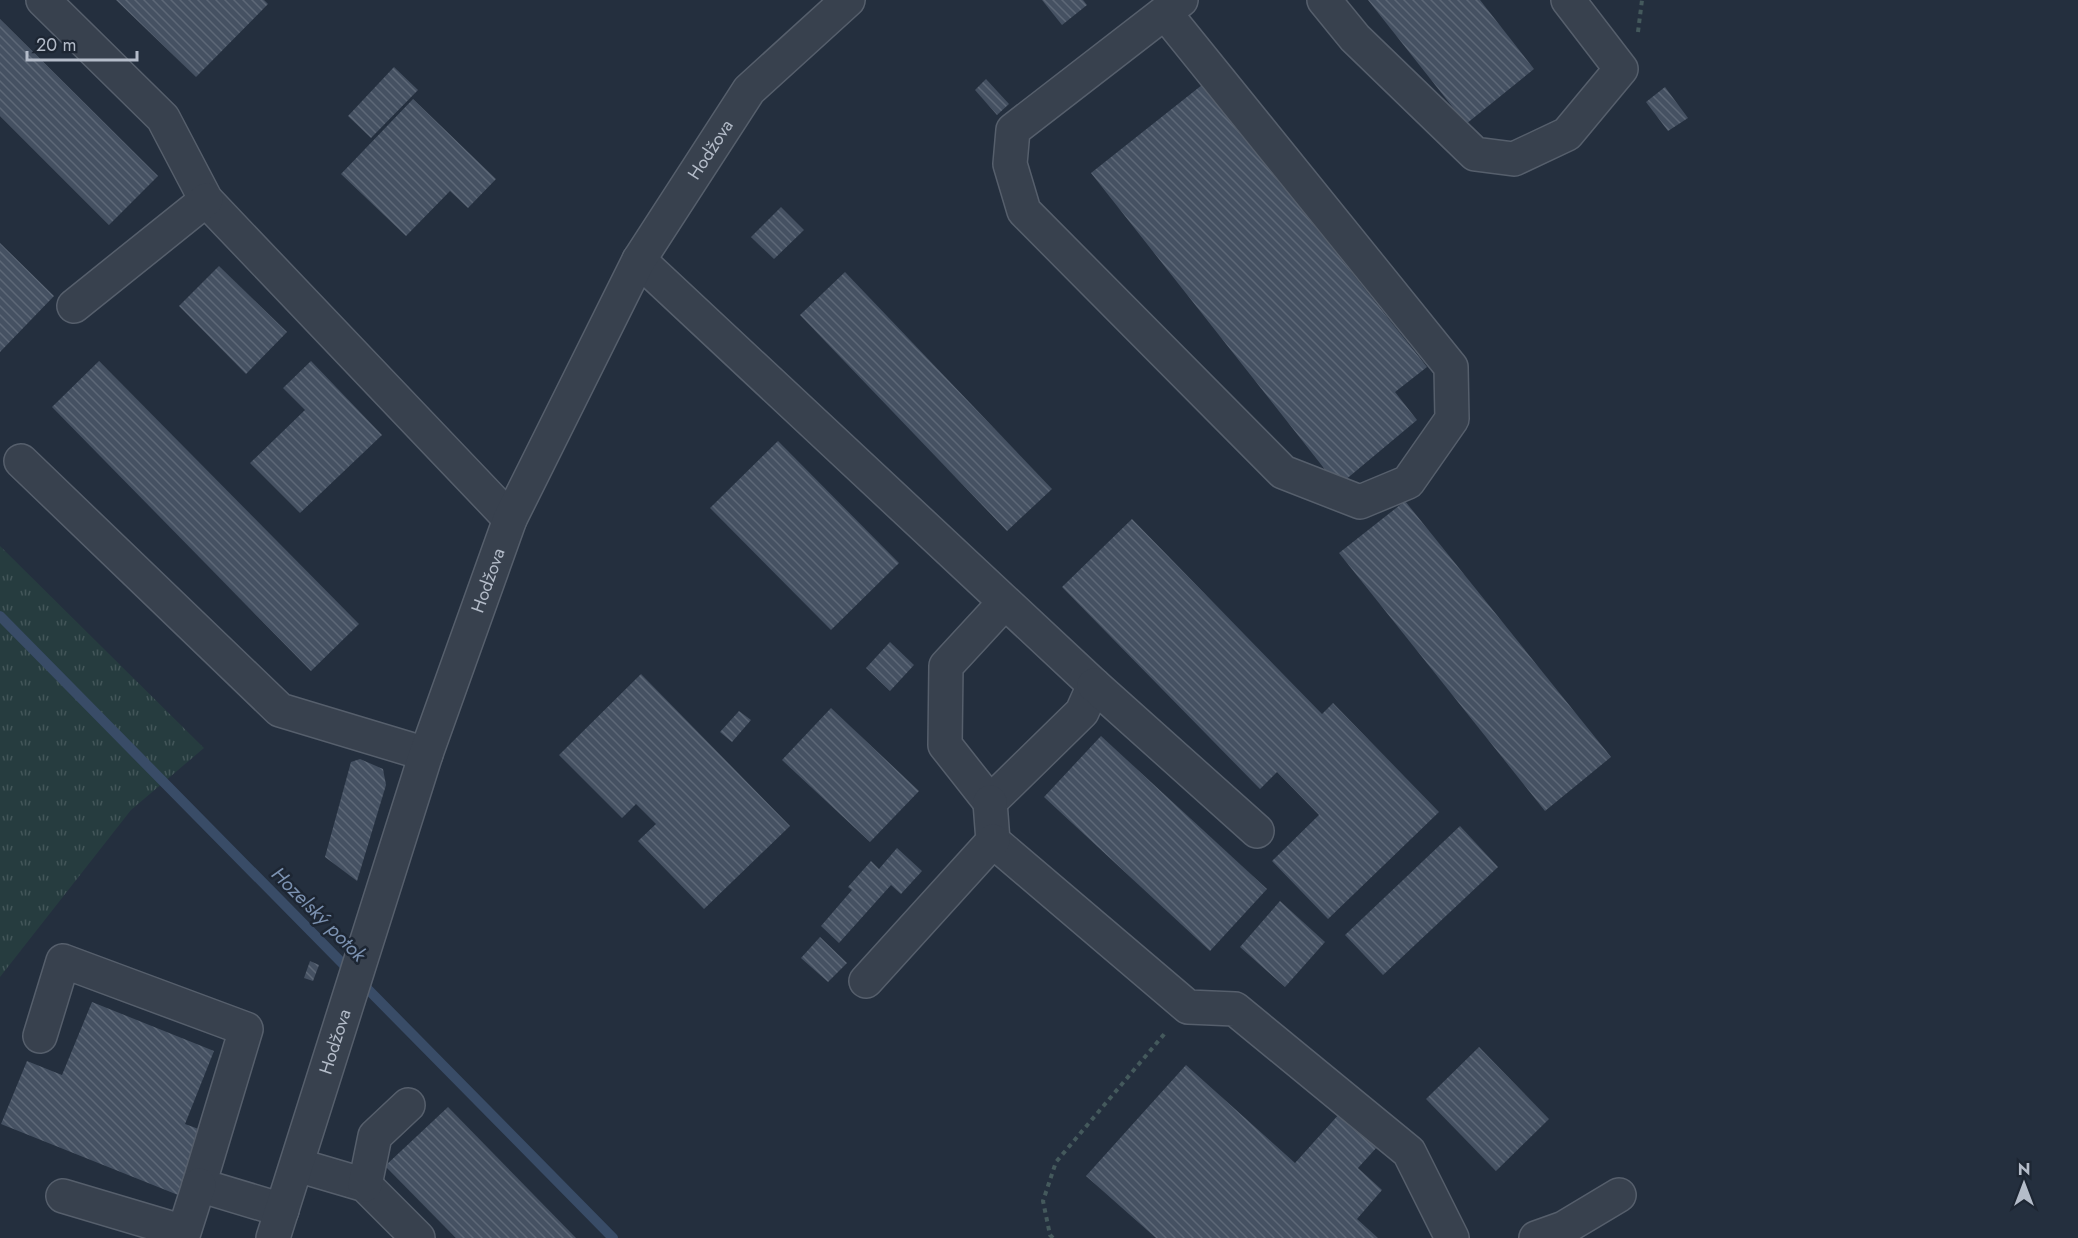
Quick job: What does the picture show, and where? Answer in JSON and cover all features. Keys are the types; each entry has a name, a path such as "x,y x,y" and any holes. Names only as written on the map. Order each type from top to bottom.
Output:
{"street":[{"path":"43,0 163,118 206,200 510,519"},
{"name":"Hodžova","path":"277,1224 426,754 510,519 639,260 749,90 848,0"},
{"path":"1324,0 1355,38 1475,154 1514,159 1567,134 1622,69 1568,0"},
{"path":"1173,7 1451,367 1452,419 1408,482 1360,502 1283,472 1024,211 1010,164 1013,130 1173,7"},
{"path":"74,306 206,200"},
{"path":"639,260 1094,685 1257,831"},
{"path":"21,461 280,710 426,754"},
{"path":"1005,602 946,666 945,745 990,802 993,842 1188,1007 1235,1008 1409,1152 1452,1238"},
{"path":"990,802 1082,712 1094,685"},
{"path":"866,981 993,842"},
{"path":"40,1036 63,961 246,1029 184,1232 63,1196"},
{"path":"365,1185 375,1136 408,1105"},
{"path":"297,1165 365,1185 418,1238"},
{"path":"199,1185 277,1224"},
{"path":"1536,1238 1564,1228 1620,1195"}],"path":[{"path":"1053,1238 1050,1235 1043,1201 1056,1162 1188,1007"}],"green space":[{"path":"0,546 204,748 131,810 0,977"}],"building":[{"path":"116,0 264,0 268,4 196,77"},
{"path":"1042,0 1083,0 1087,5 1062,25"},
{"path":"1368,0 1480,0 1534,69 1466,124"},
{"path":"0,19 158,176 109,225 0,116"},
{"path":"394,67 418,90 371,138 348,116"},
{"path":"986,79 1009,104 997,115 975,90"},
{"path":"1202,85 1427,367 1395,392 1417,420 1338,486 1091,173"},
{"path":"1665,87 1688,118 1668,131 1646,102"},
{"path":"413,99 496,179 468,208 450,191 406,236 341,174"},
{"path":"781,207 804,230 774,259 751,237"},
{"path":"0,243 54,296 0,352"},
{"path":"219,266 287,332 246,374 179,306"},
{"path":"845,272 1052,489 1007,531 800,315"},
{"path":"99,361 359,624 311,671 52,407"},
{"path":"311,361 382,435 300,513 250,463 305,410 283,388"},
{"path":"778,441 899,563 831,630 710,508"},
{"path":"1405,501 1611,757 1545,811 1339,553"},
{"path":"1132,519 1322,714 1333,703 1439,812 1328,919 1272,861 1319,815 1277,772 1260,789 1062,587"},
{"path":"890,642 914,665 890,691 866,668"},
{"path":"641,674 790,826 704,909 638,841 656,824 636,804 622,818 559,755"},
{"path":"831,708 919,791 870,842 782,760"},
{"path":"739,711 751,720 732,742 720,732"},
{"path":"1101,736 1267,889 1210,951 1044,797"},
{"path":"360,759 383,769 386,785 357,881 325,857 351,762"},
{"path":"1460,826 1498,867 1383,975 1345,935"},
{"path":"897,848 922,871 901,894 891,885 839,943 821,926 852,890 848,887 871,861 879,869"},
{"path":"1280,901 1325,942 1285,987 1240,947"},
{"path":"820,937 847,963 828,982 801,958"},
{"path":"310,961 319,965 313,981 304,978"},
{"path":"92,1002 214,1051 185,1124 204,1131 178,1195 1,1124 27,1061 62,1075"},
{"path":"1479,1047 1549,1119 1496,1171 1426,1099"},
{"path":"1186,1065 1295,1163 1341,1112 1378,1146 1358,1168 1382,1190 1357,1219 1378,1238 1156,1238 1086,1176"},
{"path":"448,1107 576,1238 456,1238 385,1166"}],"waterway":[{"name":"Hozelský potok","path":"0,616 613,1238"}]}
